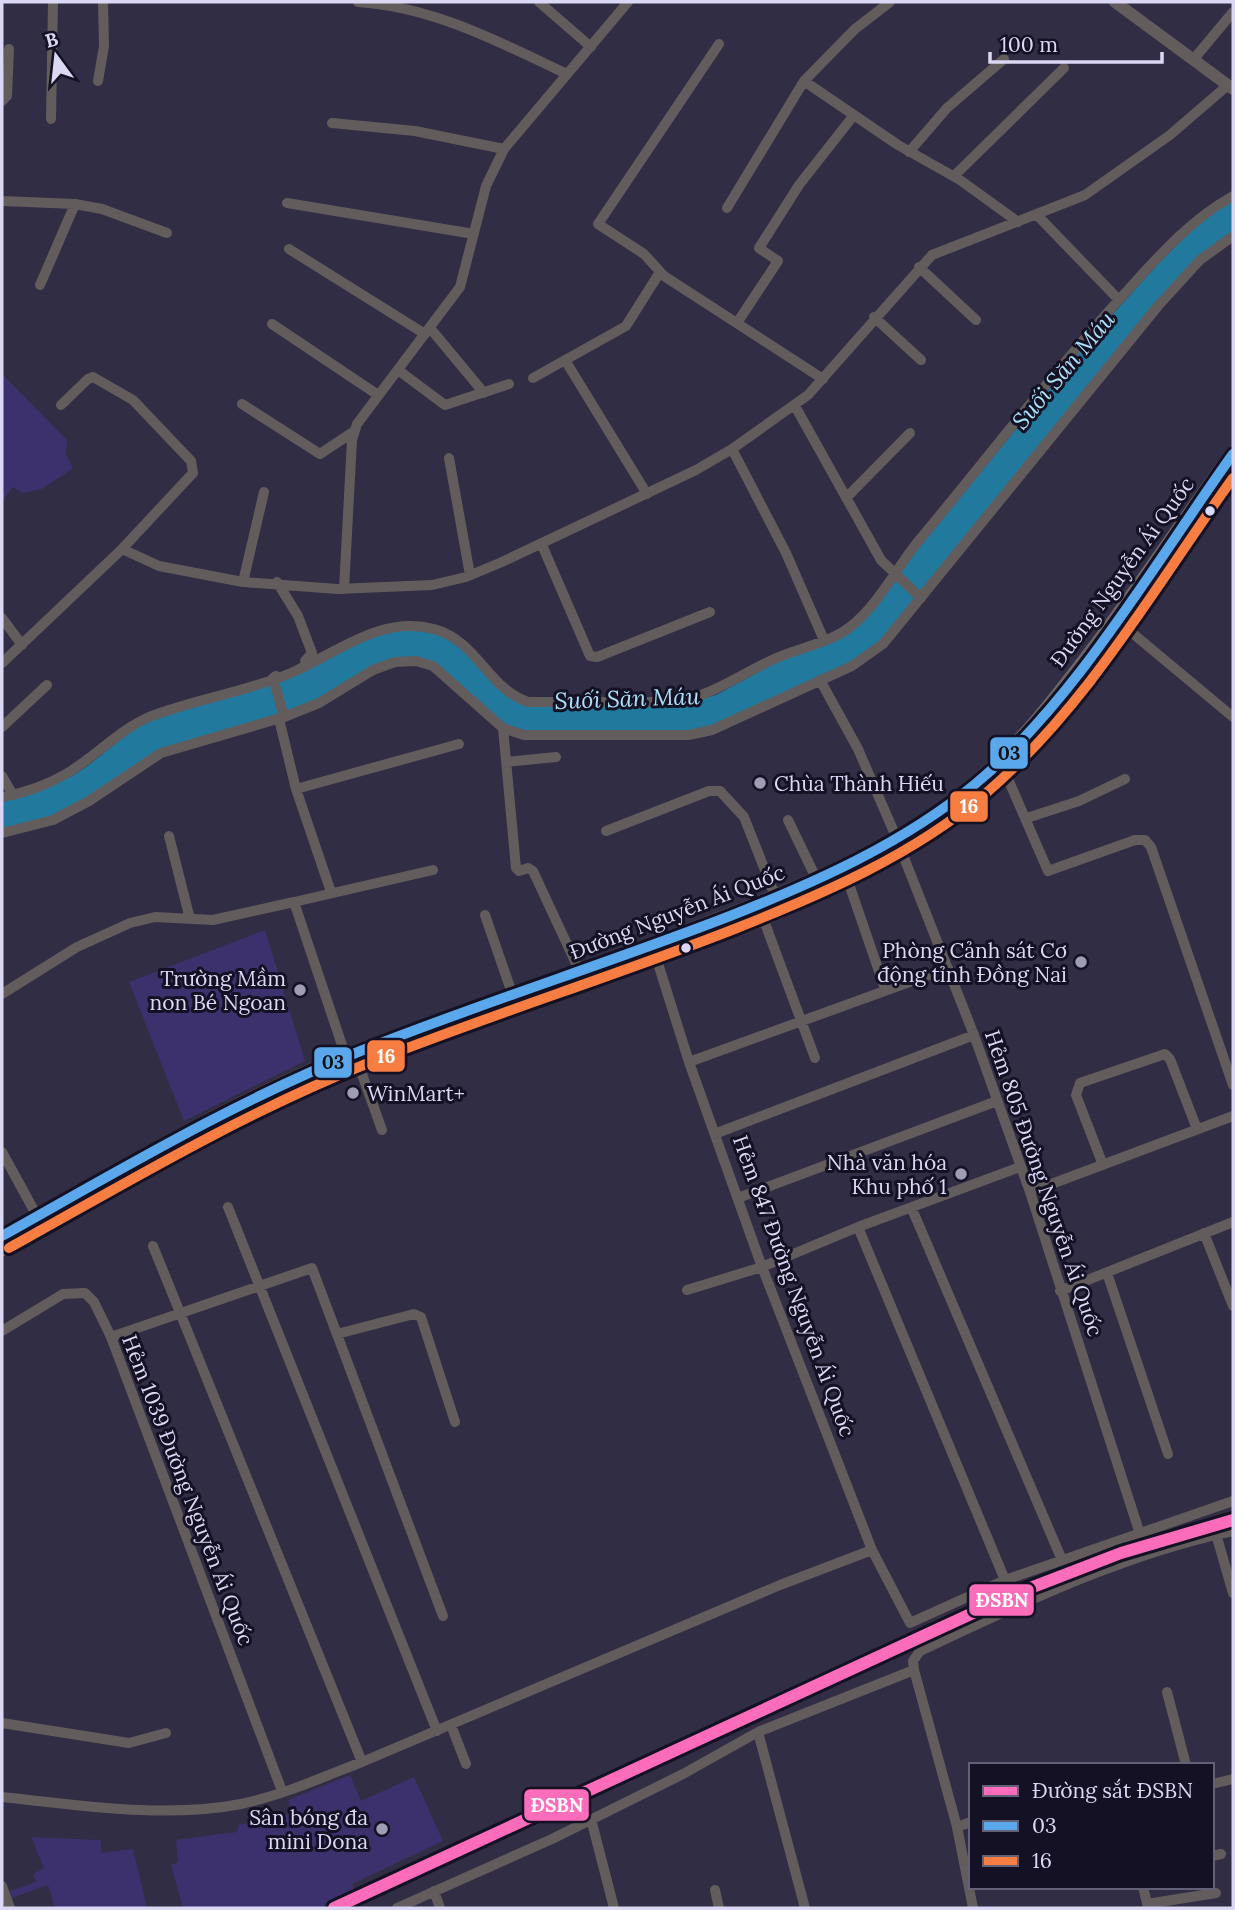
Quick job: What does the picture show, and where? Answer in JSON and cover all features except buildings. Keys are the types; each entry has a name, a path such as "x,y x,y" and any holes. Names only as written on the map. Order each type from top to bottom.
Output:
{"main road":[{"name":"Đường Nguyễn Ái Quốc","path":"2,1248 352,1060 656,957 763,918 848,881 1001,768 1053,721 1125,627 1226,476 1233,454"},
{"name":"Đường Nguyễn Ái Quốc","path":"1001,768 1226,476"},
{"name":"Đường Nguyễn Ái Quốc","path":"2,1236 242,1105 513,996 776,898 899,845"}],"street":[{"path":"51,119 52,2"},
{"path":"98,81 104,46 103,2"},
{"path":"358,2 405,6 433,14 567,74"},
{"path":"539,2 591,47"},
{"path":"242,404 320,454 353,432 460,287 486,186 504,149 628,2"},
{"path":"727,208 804,80 855,29 890,2"},
{"path":"122,549 159,566 243,582 277,582 344,589 432,585 470,575 542,545 732,449 794,406 823,379 919,267 940,250 1085,195 1170,135 1230,87 1115,2"},
{"path":"1193,60 1233,12"},
{"path":"719,44 598,224 644,254 660,272 823,379"},
{"path":"2,102 7,96 9,49"},
{"path":"909,152 947,108 1004,59"},
{"path":"954,176 1064,68"},
{"path":"804,80 909,152 954,176 1017,222"},
{"path":"737,323 778,261 759,248 799,185 854,115"},
{"path":"332,123 415,131 504,149"},
{"path":"2,776 7,796 68,773 149,718 290,673 361,636 400,626 431,628 453,635 466,645 495,680 516,698 528,702 675,702 715,691 772,660 824,640 848,628 864,614 892,573 1024,410 1119,300 1202,214 1233,197"},
{"path":"2,201 75,204 102,209 167,233"},
{"path":"287,203 474,234"},
{"path":"40,285 75,204"},
{"path":"1037,215 1119,300"},
{"path":"2,834 53,820 89,801 162,753 281,718 319,702 373,670 395,662 416,661 433,666 503,728 524,735 689,735 724,725 852,666 883,644 1158,306 1200,260 1233,236"},
{"path":"289,249 427,331 484,393"},
{"path":"919,267 976,320"},
{"path":"533,377 626,326 660,272"},
{"path":"874,317 921,360"},
{"path":"272,324 379,396"},
{"path":"565,360 647,494"},
{"path":"398,370 445,404 509,384"},
{"path":"2,663 122,549 193,473 191,461 133,400 93,377 61,405"},
{"path":"794,406 880,560 921,598"},
{"path":"344,589 353,432"},
{"path":"846,498 910,433"},
{"path":"732,449 775,530 824,640"},
{"path":"449,458 470,575"},
{"path":"243,582 264,492"},
{"path":"542,545 590,656 597,657 710,612"},
{"path":"273,678 310,658 312,653 298,616 277,582"},
{"path":"2,618 22,645"},
{"path":"1125,627 1233,717"},
{"path":"273,678 296,789 331,892"},
{"name":"Hẻm 805 Đường Nguyễn Ái Quốc","path":"820,680 858,749 974,1035 1030,1192 1139,1531"},
{"path":"2,727 47,685"},
{"path":"503,728 516,868 533,871 580,972"},
{"path":"296,789 459,744"},
{"path":"506,762 556,757"},
{"path":"1001,768 1027,818 1048,871 1135,839 1145,840 1152,846 1233,1085"},
{"path":"1027,818 1079,801 1125,779"},
{"path":"606,831 709,791 720,791 744,817 776,898"},
{"path":"788,820 817,880"},
{"path":"169,836 190,919"},
{"path":"2,994 77,947 114,930 155,917 223,918 433,870"},
{"path":"848,881 885,989"},
{"path":"294,902 352,1060 382,1130"},
{"path":"485,915 513,996"},
{"path":"763,918 815,1058"},
{"name":"Hẻm 847 Đường Nguyễn Ái Quốc","path":"656,957 689,1062 717,1133 762,1267 872,1550 910,1623 1005,1580"},
{"path":"689,1062 948,968"},
{"path":"717,1133 974,1035"},
{"path":"1103,1165 1076,1095 1080,1083 1165,1054 1170,1059 1197,1129"},
{"path":"738,1198 998,1101"},
{"path":"1030,1192 1233,1116"},
{"path":"2,1152 37,1216"},
{"path":"687,1290 762,1267 858,1227 1020,1167"},
{"path":"228,1207 437,1731"},
{"path":"912,1209 1062,1560"},
{"path":"1060,1291 1233,1222"},
{"path":"858,1227 1005,1580 1233,1500"},
{"path":"1204,1234 1233,1306"},
{"path":"153,1246 182,1312 362,1762"},
{"path":"111,1337 312,1268 443,1616"},
{"path":"1107,1273 1168,1454"},
{"name":"Hẻm 1039 Đường Nguyễn Ái Quốc","path":"2,1331 63,1294 85,1293 94,1302 111,1337 282,1791"},
{"path":"337,1334 414,1314 421,1317 455,1422"},
{"path":"969,1888 957,1826 914,1670 913,1661 920,1651 1069,1583 1153,1552 1233,1531"},
{"path":"1216,1534 1233,1593"},
{"path":"2,1797 156,1809 242,1804 362,1762 780,1585 872,1550"},
{"path":"397,1908 591,1819 683,1774 758,1732 914,1670"},
{"path":"1167,1692 1185,1763"},
{"path":"2,1723 130,1742 166,1733"},
{"path":"451,1725 466,1764"},
{"path":"758,1732 804,1908"},
{"path":"1214,1784 1233,1779"},
{"path":"591,1819 614,1908"},
{"path":"957,1826 969,1823"},
{"path":"2,1886 10,1908"},
{"path":"969,1889 973,1908"},
{"path":"1144,1889 1148,1906 1216,1893"},
{"path":"715,1890 719,1908"},
{"path":"434,1891 440,1908"}],"shaded area":[{"path":"2,374 67,440 66,455 73,468 42,489 22,493 13,487 2,502"},
{"path":"265,930 305,1061 184,1121 129,982"},
{"path":"350,1775 361,1801 414,1777 443,1841 352,1884 357,1896 332,1908 183,1908 171,1865 178,1862 176,1840 237,1832 239,1825 293,1813 288,1800"},
{"path":"31,1837 101,1840 101,1853 133,1849 147,1908 55,1908 48,1885 12,1898 10,1891 36,1882 33,1874 44,1868"}],"water":[{"name":"Suối Săn Máu","path":"1233,201 1233,232 1197,257 880,641 850,662 712,726 688,731 525,730 504,724 435,662 395,658 317,699 279,714 160,749 88,797 52,816 2,829 2,801 72,776 140,726 184,708 288,678 357,644 393,631 432,633 446,639 470,657 501,690 527,706 678,706 716,695 773,664 850,632 1085,345 1158,264 1204,218"}],"rail line":[{"name":"ĐSBN","path":"334,1908 1012,1595 1121,1553 1233,1520"}],"transit line":[{"name":"03","path":"2,1236 225,1113 316,1070 409,1032 762,903 857,860 918,826 974,785 1011,752 1046,714 1112,628 1233,454"},
{"name":"16","path":"9,1248 184,1150 320,1084 412,1046 645,963 770,915 867,871 928,836 985,794 1022,760 1056,723 1118,644 1233,478"}],"place":[{"name":"Chùa Thành Hiếu","path":"760,783"},
{"name":"Phòng Cảnh sát Cơ động tỉnh Đồng Nai","path":"1081,962"},
{"name":"Trường Mầm non Bé Ngoan","path":"300,990"},
{"name":"WinMart+","path":"353,1093"},
{"name":"Nhà văn hóa Khu phố 1","path":"961,1174"},
{"name":"Sân bóng đa mini Dona","path":"382,1829"}]}
